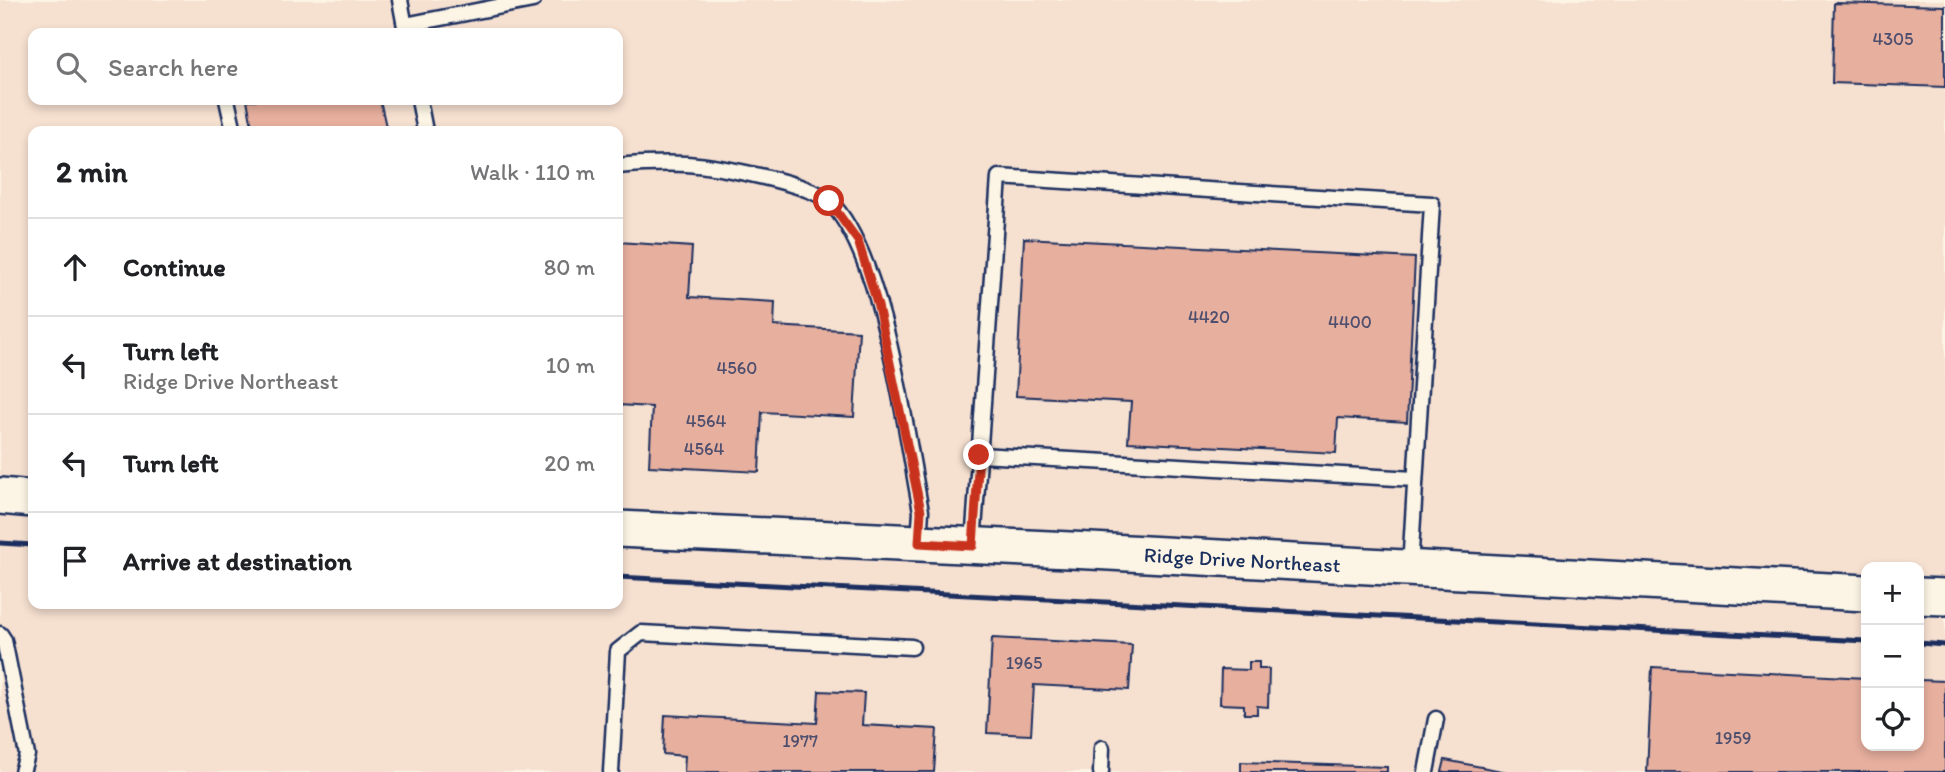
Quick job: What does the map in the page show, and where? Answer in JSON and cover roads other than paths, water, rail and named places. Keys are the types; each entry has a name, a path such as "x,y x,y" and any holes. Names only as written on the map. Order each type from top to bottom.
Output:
{"street":[{"path":"0,496 28,499"},
{"name":"Ridge Drive Northeast","path":"623,529 1861,593"},
{"path":"1924,596 1945,597"}],"lane":[{"path":"400,0 405,28"},
{"path":"409,28 533,0"},
{"path":"228,105 233,126"},
{"path":"420,105 424,126"},
{"path":"623,166 688,164 805,187 829,201 858,241 878,306 921,511 919,543"},
{"path":"973,546 999,177 1432,204 1410,569"},
{"path":"979,455 1415,478"},
{"path":"611,772 618,651 641,633 912,647"},
{"path":"0,634 27,755 22,772"},
{"path":"1426,772 1436,719"},
{"path":"1101,772 1102,748"}],"railway":[{"path":"0,543 28,545"},
{"path":"623,577 1861,641"},
{"path":"1924,643 1945,645"}]}
